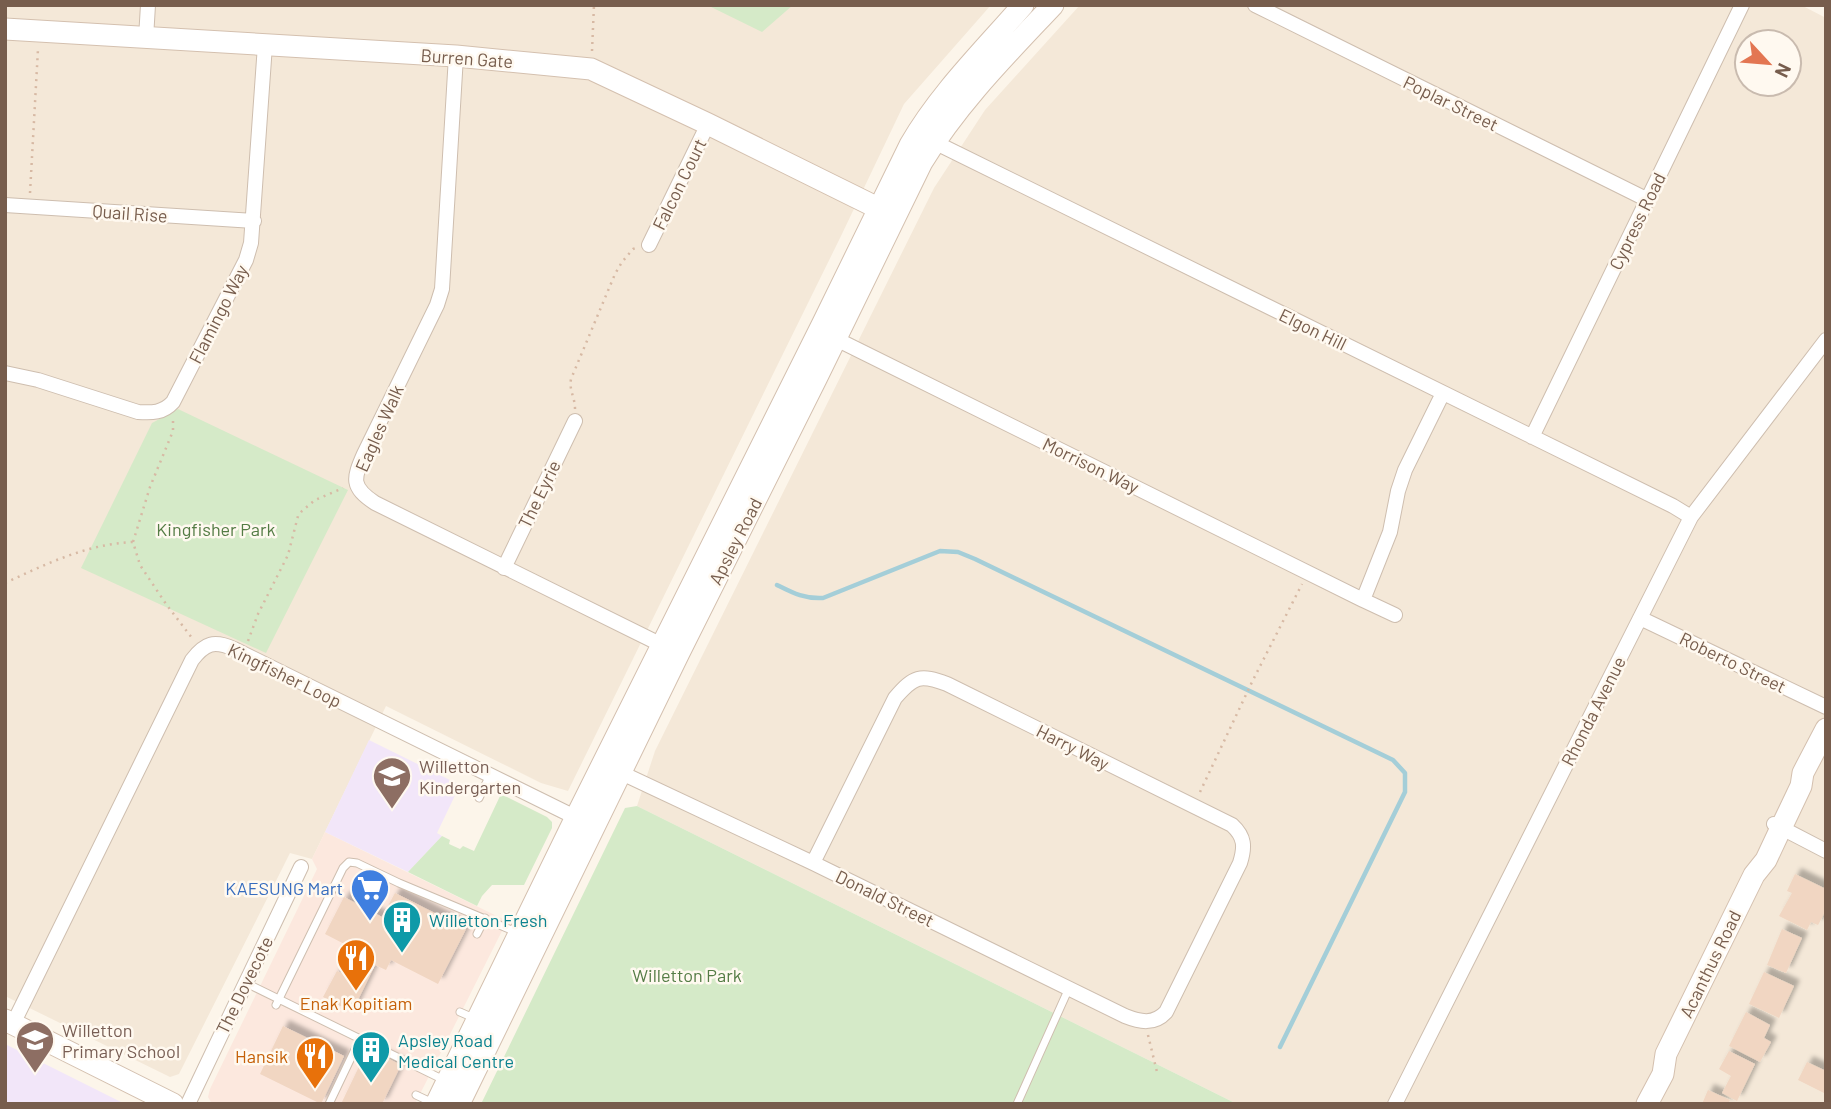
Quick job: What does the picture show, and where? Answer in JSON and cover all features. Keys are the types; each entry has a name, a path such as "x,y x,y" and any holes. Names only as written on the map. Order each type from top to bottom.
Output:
{"main road":[{"name":"Apsley Road","path":"458,1104 585,822 887,213 910,145 941,99 1023,5"},
{"name":"Apsley Road","path":"887,213 934,142 973,91 1053,5"},
{"name":"Burren Gate","path":"5,29 456,56 591,69 887,213"},
{"name":"Acanthus Road","path":"1647,1104 1663,1074 1667,1054 1754,874 1766,860 1777,826 1801,786 1803,774 1826,729"},
{"name":"Apsley Road","path":"435,1104 447,1081 469,1016 585,822"},
{"path":"9,1022 164,1102"},
{"name":"Acanthus Road","path":"1636,1104 1651,1070 1667,1054"}],"street":[{"path":"146,38 148,5"},
{"name":"Poplar Street","path":"1255,5 1648,200"},
{"name":"Cypress Road","path":"1532,437 1742,5"},
{"name":"Flamingo Way","path":"167,409 179,391 246,260 251,243 264,45"},
{"name":"Eagles Walk","path":"456,56 442,289 437,305 364,454 355,482 363,495 375,503 670,649"},
{"name":"Falcon Court","path":"649,245 708,124"},
{"name":"Elgon Hill","path":"934,142 1691,517"},
{"name":"Quail Rise","path":"5,205 254,220"},
{"name":"Morrison Way","path":"827,335 1395,615"},
{"name":"Rhonda Avenue","path":"1395,1104 1691,517 1826,340"},
{"path":"5,373 38,380 138,412 153,413 167,409"},
{"path":"1363,600 1390,532 1405,470 1443,393"},
{"name":"The Eyrie","path":"504,568 575,421"},
{"name":"Roberto Street","path":"1640,618 1826,707"},
{"name":"Kingfisher Loop","path":"9,1022 192,660 201,649 212,644 224,645 242,653 585,822"},
{"name":"Harry Way","path":"813,863 895,698 908,682 927,677 947,684 1232,825 1243,838 1240,863 1166,1012 1160,1018 1145,1022"},
{"name":"Donald Street","path":"612,768 1125,1016 1145,1022"},
{"path":"1777,826 1826,851"},
{"name":"The Dovecote","path":"188,1104 301,867"}],"lane":[{"path":"479,798 490,775"},
{"path":"278,1002 343,868 349,862 357,863 519,934"},
{"path":"477,934 485,919"},
{"path":"245,983 278,1002 413,1061 447,1081"},
{"path":"1017,1104 1069,988"},
{"path":"329,1104 360,1039"},
{"path":"416,1095 435,1104"}],"path":[{"path":"591,69 594,5"},
{"path":"29,206 38,48"},
{"path":"575,421 575,402 570,389 576,367 622,262 633,249 649,245"},
{"path":"167,409 172,418 173,431 150,487 133,542 140,565 201,649"},
{"path":"242,653 288,555 298,516 315,500 355,482"},
{"path":"5,583 60,558 111,543 133,542"},
{"path":"1193,807 1244,698 1308,572"},
{"path":"1145,1022 1157,1072"}],"shaded area":[{"path":"5,5 991,5 904,104 568,791 541,783 386,706 312,859 290,853 179,1074 170,1077 5,996"},
{"path":"1080,5 1801,5 1826,18 1826,1104 1237,1104 637,806 655,751 934,188 985,110"},
{"name":"Willetton Kindergarten","path":"369,740 460,785 437,833 442,836 408,872 325,832"},
{"path":"325,832 507,921 415,1104 212,1104 208,1097 210,1089 317,869 312,859"},
{"name":"Willetton Primary School","path":"5,1044 125,1104 5,1104"}],"green space":[{"path":"707,5 793,5 762,32"},
{"name":"Kingfisher Park","path":"178,409 348,490 266,653 81,568 152,423"},
{"path":"501,794 552,822 552,828 524,885 492,885 477,906 408,872 442,836 450,840 449,844 474,851"},
{"name":"Willetton Park","path":"637,806 1237,1104 481,1104 625,808"}],"building":[{"path":"1795,874 1826,889 1826,910 1818,925 1811,922 1807,930 1779,916 1792,893 1787,891"},
{"name":"Willetton Fresh","path":"395,893 466,929 438,984 391,960 386,970 375,965 352,1012 323,997 337,971 341,973 354,949 325,934 344,897 382,917"},
{"path":"1782,929 1802,938 1786,973 1767,965"},
{"path":"1764,972 1794,986 1779,1018 1749,1004"},
{"path":"1746,1012 1770,1025 1764,1038 1771,1042 1760,1062 1729,1046"},
{"path":"283,1026 344,1056 321,1104 260,1074"},
{"name":"Apsley Road Medical Centre","path":"368,1048 401,1065 382,1104 341,1104"},
{"path":"1729,1051 1755,1064 1737,1101 1722,1093 1731,1076 1719,1069"},
{"path":"1807,1062 1826,1071 1826,1094 1798,1080"},
{"path":"1708,1090 1730,1100 1728,1104 1702,1104"}],"waterway":[{"path":"777,585 804,596 823,598 940,551 958,552 1393,760 1405,773 1405,792 1280,1047"}],"place":[{"name":"Willetton Kindergarten","path":"392,810"},
{"name":"KAESUNG Mart","path":"370,922"},
{"name":"Willetton Fresh","path":"402,954"},
{"name":"Enak Kopitiam","path":"356,992"},
{"name":"Willetton Primary School","path":"35,1074"},
{"name":"Apsley Road Medical Centre","path":"371,1084"},
{"name":"Hansik","path":"315,1090"}]}
